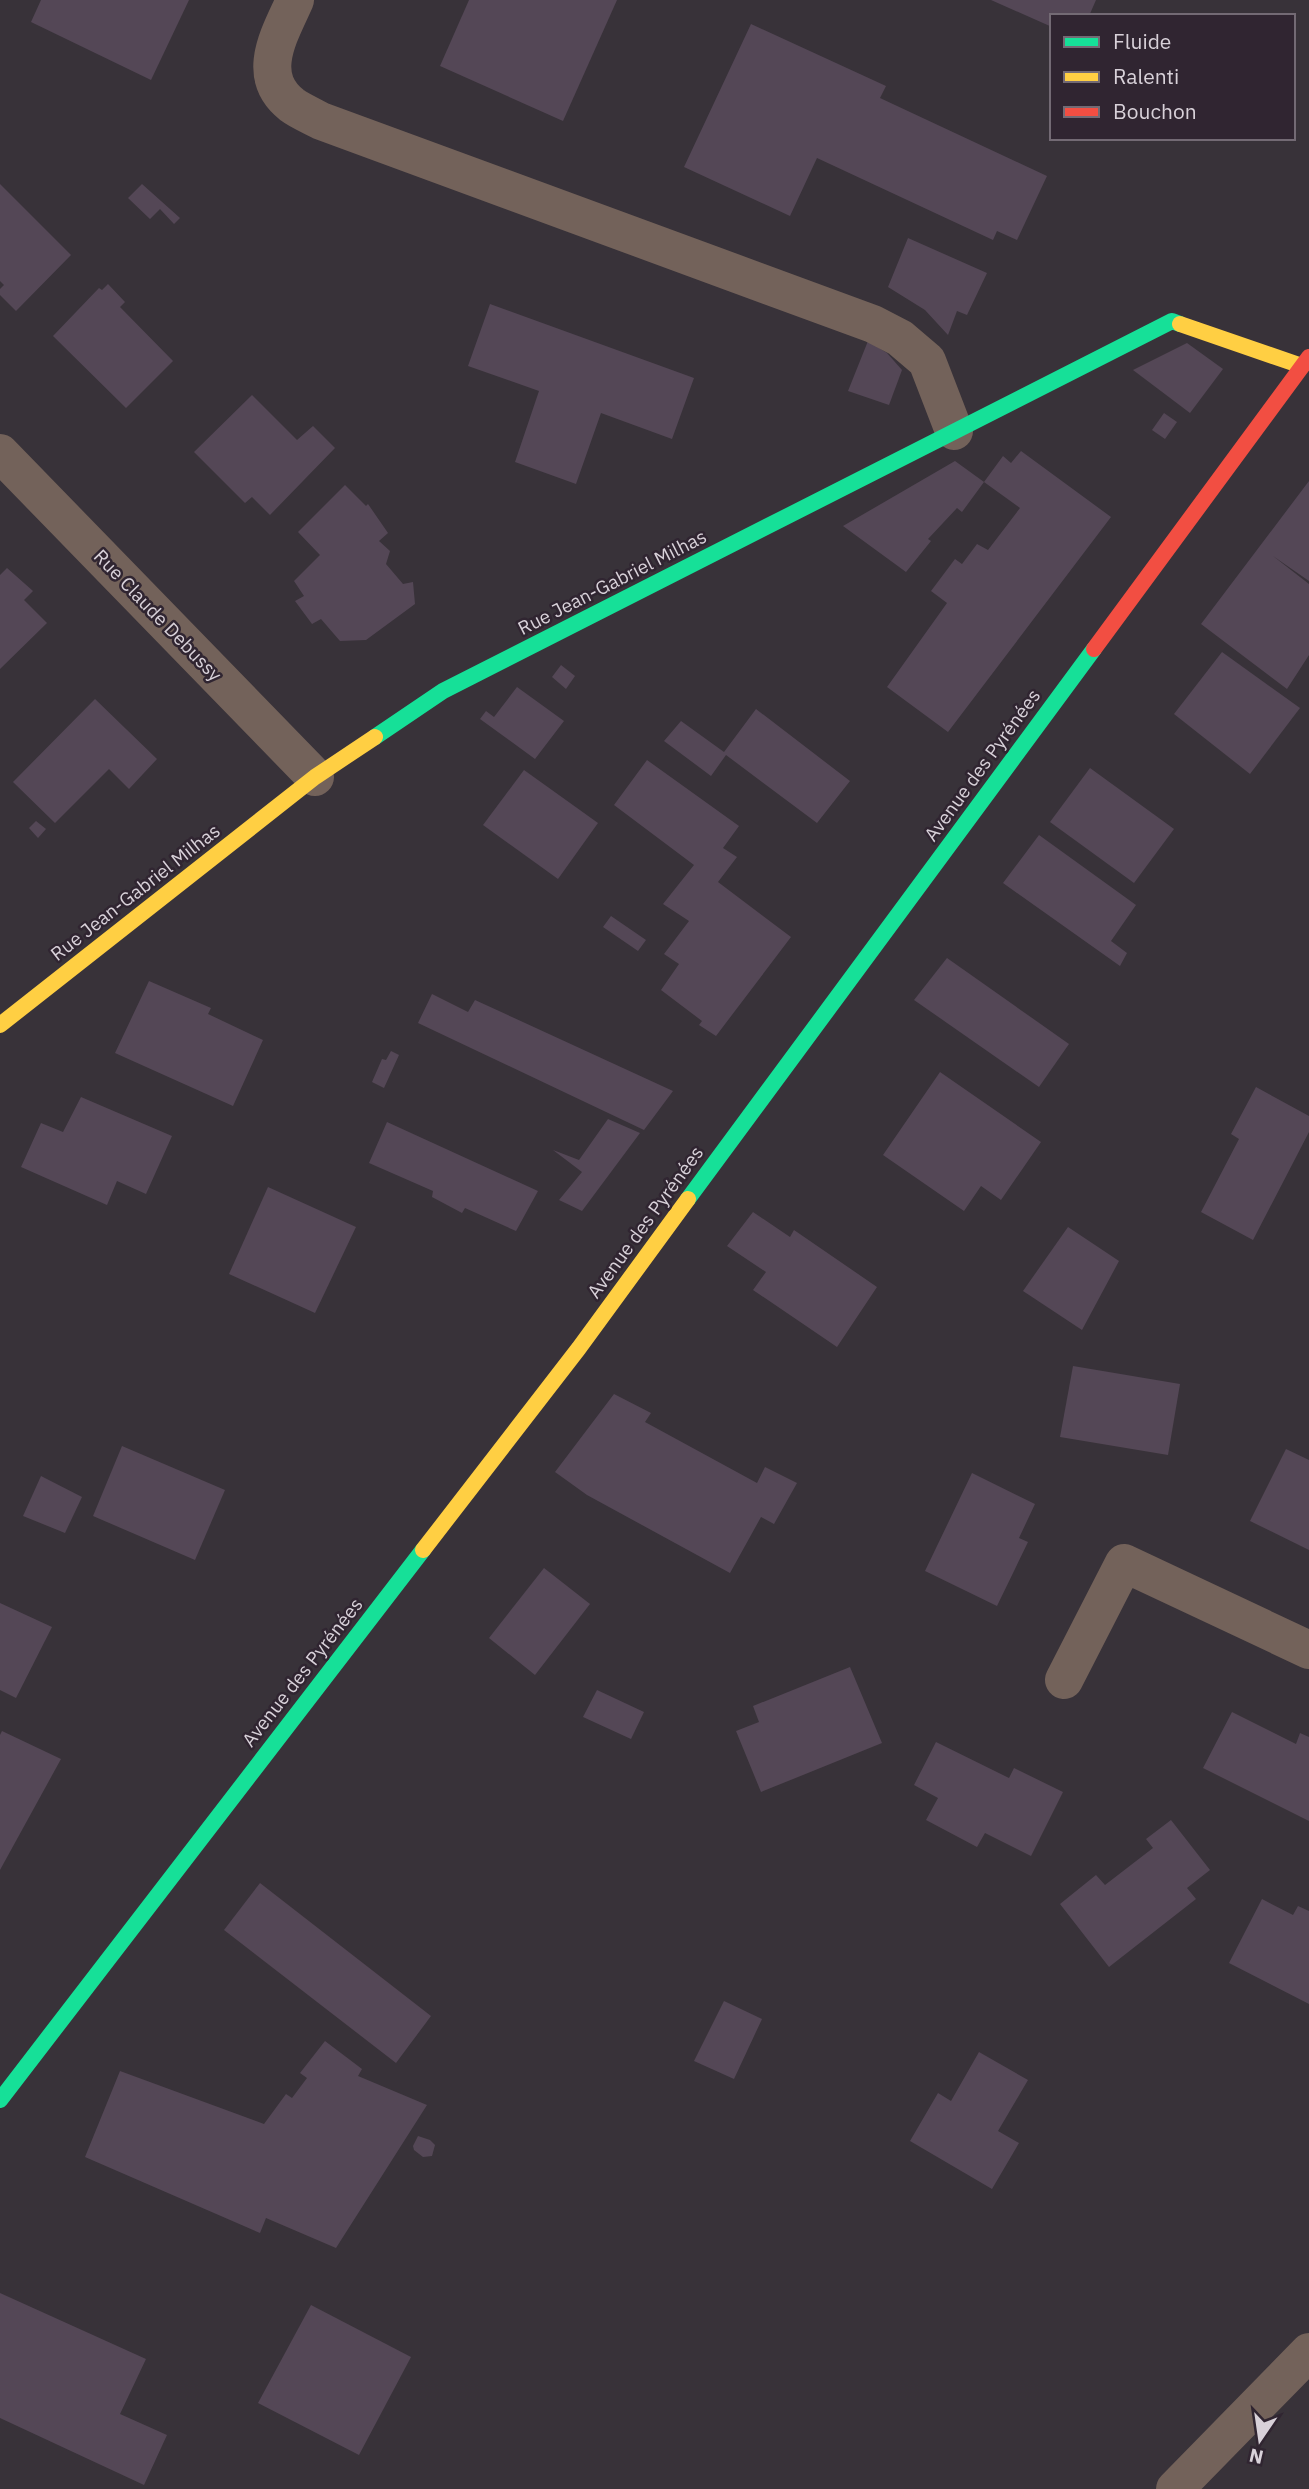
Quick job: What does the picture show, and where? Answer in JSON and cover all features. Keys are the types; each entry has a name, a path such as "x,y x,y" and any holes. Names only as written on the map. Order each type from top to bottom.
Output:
{"main road":[{"name":"Rue Jean-Gabriel Milhas","path":"0,1026 316,777 443,691 1172,321 1306,361"},
{"name":"Avenue des Pyrénées","path":"0,2099 579,1348 1306,361"}],"street":[{"path":"295,0 273,51 271,69 279,90 291,105 321,121 873,324 900,338 927,362 954,431"},
{"name":"Rue Claude Debussy","path":"0,453 316,777"},
{"path":"1064,1680 1124,1563 1309,1650"},
{"path":"1190,2485 1309,2352"}],"building":[{"path":"41,0 189,0 151,80 31,22"},
{"path":"469,0 617,0 563,121 440,66"},
{"path":"991,0 1096,0 1090,14 1050,14 1050,26"},
{"path":"751,24 886,86 880,98 1047,176 1017,240 997,231 993,240 817,158 790,216 684,167"},
{"path":"0,184 71,255 16,311 0,295 0,289 4,285 0,281"},
{"path":"142,184 180,218 174,224 160,209 150,219 128,198"},
{"path":"908,238 987,273 967,315 957,311 948,335 925,310 888,287"},
{"path":"108,284 125,302 120,307 173,361 126,408 53,336 99,288 102,290"},
{"path":"490,304 694,378 672,439 601,413 576,484 515,462 539,391 468,366"},
{"path":"868,341 887,353 902,370 889,405 848,391"},
{"path":"1187,343 1223,369 1190,413 1133,370"},
{"path":"252,395 297,440 313,426 335,448 270,515 252,497 245,503 194,452"},
{"path":"1164,413 1177,422 1165,439 1152,430"},
{"path":"1021,451 1111,517 948,732 887,687 947,603 931,591 955,559 962,564 977,544 988,550 1020,508 984,482 1003,456 1011,463"},
{"path":"955,461 984,482 962,512 957,508 928,539 931,541 906,572 843,526"},
{"path":"1309,481 1309,581 1273,556 1309,584 1309,655 1287,689 1201,624"},
{"path":"345,485 366,506 368,504 388,533 379,541 390,551 386,564 403,584 413,582 415,604 366,640 340,641 321,619 312,624 295,601 304,596 294,581 320,555 298,532"},
{"path":"7,568 33,591 24,600 47,623 0,669 0,575"},
{"path":"1222,652 1300,708 1250,774 1174,714"},
{"path":"561,665 575,676 566,689 552,677"},
{"path":"517,687 564,721 535,759 480,719 486,711 494,717"},
{"path":"95,699 157,759 129,789 109,769 55,823 13,782"},
{"path":"756,709 850,781 817,823 726,755 711,776 664,741 681,721 724,752"},
{"path":"647,760 739,826 723,848 737,857 718,882 791,937 716,1036 699,1025 702,1021 661,990 679,964 664,954 689,921 663,904 694,865 614,805"},
{"path":"1090,768 1174,829 1134,883 1050,822"},
{"path":"524,770 598,823 558,879 483,825"},
{"path":"36,821 46,829 38,838 29,828"},
{"path":"1039,835 1136,905 1111,941 1127,953 1120,966 1003,883"},
{"path":"611,916 646,940 638,951 603,927"},
{"path":"947,958 1069,1044 1039,1087 914,1000"},
{"path":"149,981 211,1008 208,1014 263,1040 233,1106 115,1053"},
{"path":"432,994 468,1012 475,1000 673,1091 644,1130 418,1023"},
{"path":"391,1051 399,1055 384,1088 372,1082 382,1059 386,1060"},
{"path":"940,1072 1041,1142 1001,1200 981,1186 964,1211 883,1155"},
{"path":"1256,1087 1309,1116 1309,1132 1253,1240 1201,1212 1239,1139 1231,1134"},
{"path":"81,1097 172,1136 146,1194 117,1181 107,1205 21,1167 41,1123 63,1132"},
{"path":"608,1119 640,1133 582,1211 559,1200 582,1172 553,1150 579,1160"},
{"path":"387,1122 538,1191 516,1231 465,1208 462,1213 432,1197 433,1191 369,1163"},
{"path":"268,1187 356,1227 315,1313 229,1274"},
{"path":"753,1212 790,1237 794,1230 877,1287 837,1347 753,1290 766,1272 727,1246"},
{"path":"1068,1227 1119,1261 1082,1330 1023,1291"},
{"path":"1073,1366 1180,1384 1168,1455 1060,1437"},
{"path":"614,1394 651,1413 645,1422 757,1483 765,1467 797,1483 774,1524 761,1517 730,1573 587,1495 555,1472"},
{"path":"122,1446 225,1490 195,1560 93,1516"},
{"path":"1286,1449 1309,1460 1309,1550 1250,1521"},
{"path":"972,1473 1035,1504 1019,1538 1028,1542 997,1606 925,1571"},
{"path":"41,1476 82,1497 65,1533 23,1516"},
{"path":"544,1568 590,1604 535,1675 489,1638"},
{"path":"0,1603 52,1627 16,1698 0,1690"},
{"path":"850,1667 882,1743 761,1792 736,1731 759,1722 753,1706"},
{"path":"597,1690 644,1712 631,1739 583,1717"},
{"path":"1232,1712 1296,1744 1300,1733 1309,1737 1309,1821 1203,1768"},
{"path":"2,1731 61,1759 0,1870 0,1735"},
{"path":"936,1742 1009,1778 1014,1768 1063,1792 1031,1856 985,1833 977,1847 926,1820 938,1798 914,1785"},
{"path":"1171,1820 1210,1870 1187,1888 1196,1899 1109,1967 1060,1904 1096,1875 1105,1885 1153,1848 1146,1839"},
{"path":"260,1883 431,2016 396,2063 224,1930"},
{"path":"1262,1899 1293,1915 1298,1906 1309,1911 1309,2004 1229,1963"},
{"path":"724,2001 762,2019 734,2079 694,2061"},
{"path":"325,2041 362,2069 358,2076 427,2105 336,2248 266,2218 260,2233 85,2157 120,2071 264,2124 286,2094 292,2098 307,2078 300,2073"},
{"path":"979,2052 1028,2080 998,2131 1019,2143 992,2189 910,2141 938,2093 951,2101"},
{"path":"418,2136 435,2145 432,2156 423,2157 414,2150"},
{"path":"0,2293 146,2359 120,2414 167,2435 144,2485 0,2418"},
{"path":"311,2305 411,2357 359,2455 258,2403"}],"traffic: fast":[{"path":"375,737 443,691 1172,321 1180,324"},
{"path":"688,1199 1094,649"},
{"path":"0,2100 423,1550"}],"traffic: slow":[{"path":"1180,324 1302,366"},
{"path":"0,1025 315,777 375,737"},
{"path":"423,1550 579,1348 688,1199"}],"traffic: jam":[{"path":"1094,649 1309,357"}]}
